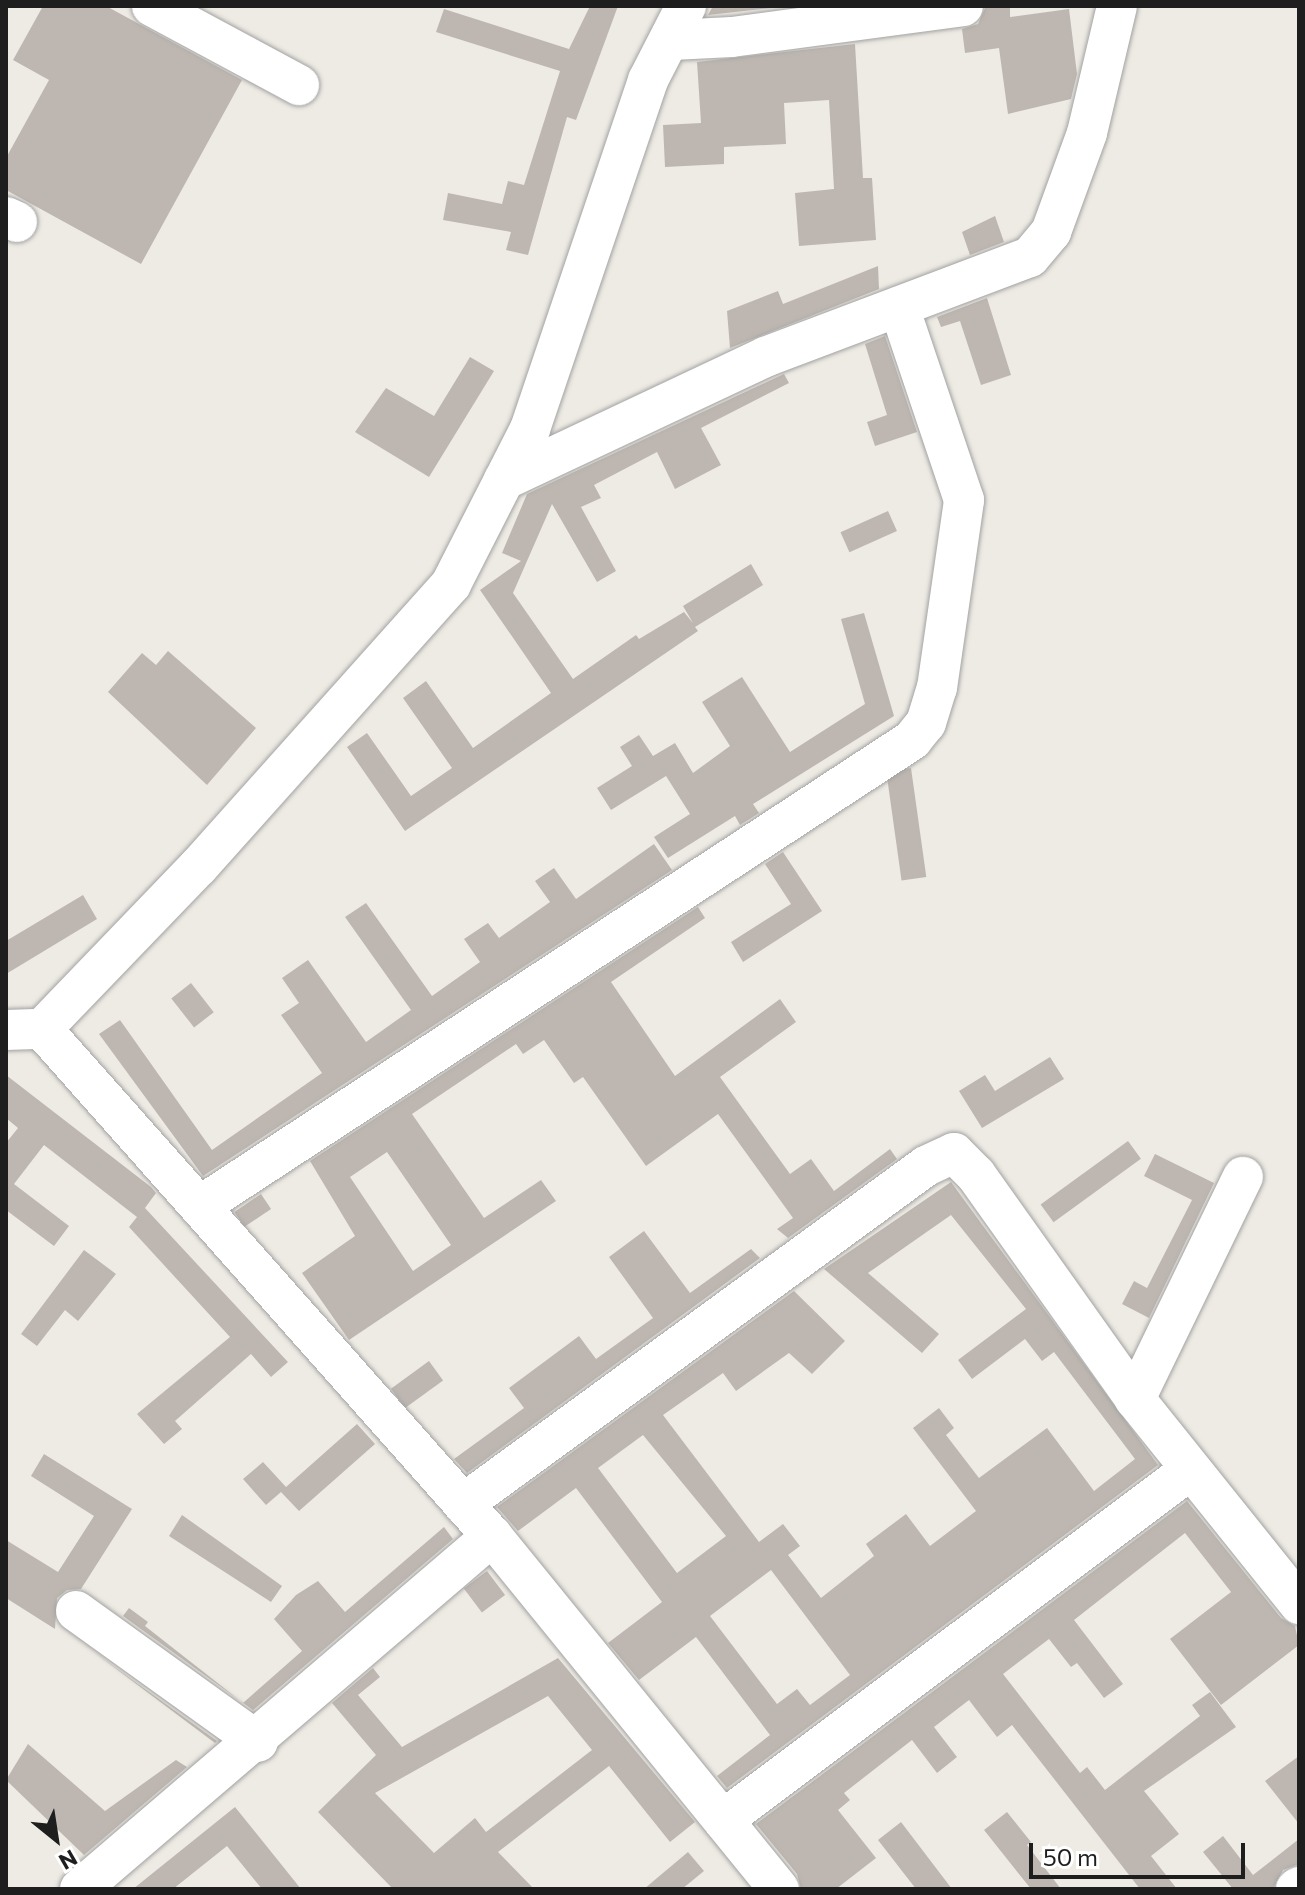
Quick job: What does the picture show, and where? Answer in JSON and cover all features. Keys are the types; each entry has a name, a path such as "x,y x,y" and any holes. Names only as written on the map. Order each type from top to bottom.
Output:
{"street":[{"path":"152,6 299,85"},
{"path":"779,1889 492,1536 200,1206 24,1029 199,866 451,584 530,429 648,80 679,23 732,37 963,6"},
{"path":"504,480 765,357 1030,257 1051,232 1087,133 1117,6"},
{"path":"200,1206 912,740 926,723 937,688 964,500 899,307"},
{"path":"463,1504 926,1166 954,1153 976,1175 1135,1399 1299,1604"},
{"path":"1135,1399 1243,1177"},
{"path":"723,1820 1190,1470"},
{"path":"80,1889 258,1742 492,1536"},
{"path":"76,1611 258,1742"}],"building":[{"path":"43,6 106,6 242,80 141,264 6,190 6,158 49,80 13,60"},
{"path":"590,6 618,6 576,120 567,117 528,255 506,250 511,232 443,220 448,193 502,204 508,181 524,185 560,71 436,32 444,9 569,49"},
{"path":"713,6 790,6 708,15"},
{"path":"986,6 1010,6 1010,17 1069,9 1077,74 1071,99 1008,114 999,48 965,53 962,29 978,24"},
{"path":"855,44 863,178 872,178 876,240 799,246 795,193 834,189 829,100 784,103 786,144 724,147 724,164 665,167 663,125 701,123 697,62"},
{"path":"995,216 1004,242 970,255 962,232"},
{"path":"878,266 879,289 730,348 727,311 778,291 783,304"},
{"path":"987,298 1011,375 981,385 960,321 941,327 937,317"},
{"path":"885,336 917,432 875,446 867,422 887,415 865,344"},
{"path":"470,357 494,371 429,477 355,432 386,388 434,416"},
{"path":"784,374 789,383 701,428 721,465 675,489 657,452 594,485 601,498 581,507 616,571 597,582 552,504 513,593 573,679 636,635 639,639 684,612 693,623 683,606 751,564 763,585 695,627 698,631 405,831 347,747 367,733 411,796 452,768 403,698 426,681 473,748 551,693 480,590 521,561 502,553 527,494"},
{"path":"888,511 897,531 849,552 840,532"},
{"path":"864,613 894,716 753,804 759,813 740,825 735,816 668,858 654,837 690,814 666,776 611,810 597,788 632,766 620,747 639,735 653,756 675,743 693,773 730,746 702,702 742,677 790,752 865,704 841,619"},
{"path":"168,651 256,728 207,785 108,692 142,653 156,665"},
{"path":"911,768 926,877 902,880 886,771"},
{"path":"654,844 672,870 203,1176 99,1034 120,1020 212,1150 322,1073 281,1015 299,1003 282,978 308,960 366,1042 411,1010 345,917 366,903 432,996 480,962 464,939 488,923 499,938 550,902 535,881 554,868 576,899"},
{"path":"783,852 822,911 743,962 731,942 791,904 765,864"},
{"path":"83,895 97,919 6,974 6,941"},
{"path":"698,907 705,918 611,982 675,1076 780,999 796,1022 720,1077 790,1174 811,1159 834,1191 890,1149 897,1159 788,1238 777,1229 793,1218 718,1114 646,1166 583,1077 574,1083 544,1040 523,1054 516,1044 412,1114 484,1218 541,1180 556,1201 349,1340 302,1273 355,1236 310,1161","holes":["387,1152 451,1245 413,1271 350,1177"]},
{"path":"191,983 214,1012 194,1028 171,998"},
{"path":"1050,1057 1064,1079 982,1128 959,1091 985,1075 995,1091"},
{"path":"6,1075 151,1187 156,1193 145,1208 288,1362 271,1377 251,1354 175,1421 182,1429 164,1444 137,1414 230,1337 129,1227 137,1217 44,1145 14,1184 69,1226 54,1246 6,1210 6,1143 18,1128 6,1118"},
{"path":"1128,1141 1141,1159 1054,1222 1041,1204"},
{"path":"1155,1154 1214,1183 1149,1318 1122,1304 1134,1281 1147,1288 1192,1200 1144,1176"},
{"path":"951,1182 1158,1465 727,1788 717,1776 770,1735 696,1637 639,1680 608,1643 662,1602 576,1488 518,1531 497,1507 794,1291 845,1341 812,1374 789,1353 736,1391 723,1373 663,1415 759,1542 783,1524 800,1546 788,1555 821,1598 874,1556 866,1544 906,1514 930,1546 976,1511 913,1428 939,1408 954,1428 946,1435 979,1478 1047,1428 1094,1491 1135,1459 1054,1352 1042,1361 1025,1339 972,1379 958,1360 1026,1309 951,1215 868,1273 939,1334 922,1353 824,1269","holes":["643,1435 726,1536 677,1573 598,1468","771,1570 850,1675 810,1705 797,1689 777,1704 710,1616"]},
{"path":"261,1194 271,1209 245,1227 234,1212"},
{"path":"644,1231 690,1293 751,1249 760,1258 467,1473 454,1459 524,1408 509,1388 579,1336 596,1359 653,1318 609,1257"},
{"path":"84,1250 116,1274 78,1321 65,1310 37,1346 21,1334"},
{"path":"429,1361 443,1380 405,1408 391,1389"},
{"path":"357,1424 375,1444 299,1511 281,1492 266,1505 243,1479 263,1462 286,1487"},
{"path":"44,1454 132,1509 81,1589 67,1590 57,1598 55,1629 6,1598 6,1540 58,1572 94,1516 31,1476"},
{"path":"1187,1501 1281,1618 1295,1626 1299,1645 1221,1705 1170,1639 1231,1592 1185,1533 1074,1620 1123,1684 1104,1698 1077,1663 1071,1667 1049,1639 1003,1674 1080,1773 1087,1767 1105,1790 1200,1716 1192,1705 1210,1692 1236,1727 1144,1791 1179,1834 1151,1856 1177,1889 1140,1889 1012,1725 997,1737 969,1700 934,1727 957,1757 937,1773 912,1740 844,1793 850,1800 838,1810 876,1858 836,1889 801,1889 797,1874 756,1824"},
{"path":"182,1515 282,1586 271,1602 169,1536"},
{"path":"444,1527 453,1539 253,1710 243,1703 302,1651 274,1619 296,1595 318,1581 345,1612"},
{"path":"487,1571 505,1595 482,1612 464,1588"},
{"path":"129,1608 148,1622 145,1626 239,1700 123,1616"},
{"path":"95,1653 217,1741 215,1743"},
{"path":"558,1658 695,1822 670,1842 609,1766 498,1852 534,1889 393,1889 318,1812 376,1755 332,1703 373,1668 380,1677 358,1695 402,1747","holes":["548,1696 592,1750 486,1832 475,1818 434,1853 375,1793"]},
{"path":"28,1744 105,1811 176,1760 187,1767 84,1855 6,1780"},
{"path":"1299,1756 1299,1824 1265,1781"},
{"path":"235,1807 301,1889 262,1889 227,1846 173,1889 133,1889"},
{"path":"1007,1812 1031,1842 1027,1845 1061,1889 1031,1889 984,1830"},
{"path":"901,1822 952,1889 916,1889 878,1840"},
{"path":"1223,1836 1253,1875 1299,1839 1299,1864 1283,1870 1273,1889 1233,1889 1203,1852"},
{"path":"688,1852 704,1871 682,1889 644,1889"}]}
